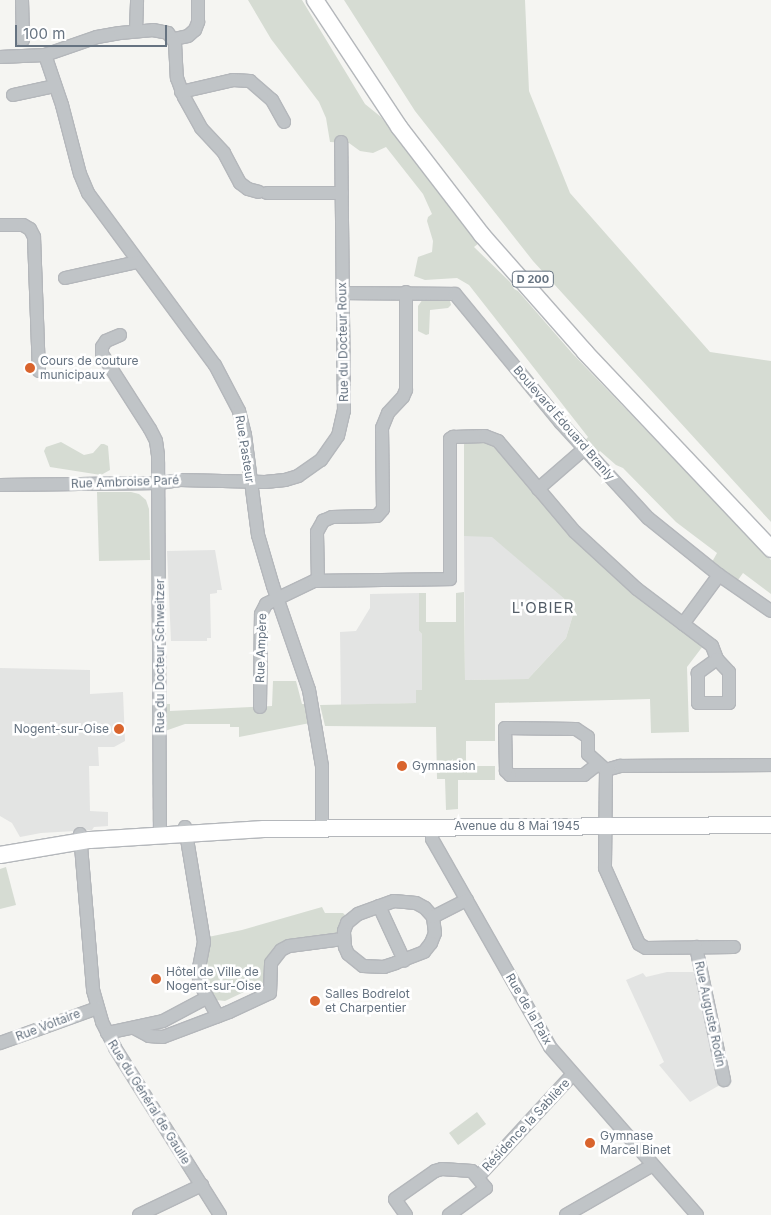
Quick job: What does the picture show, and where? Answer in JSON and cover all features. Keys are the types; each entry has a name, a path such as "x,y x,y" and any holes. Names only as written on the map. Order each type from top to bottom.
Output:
{"main road":[{"name":"D 200","path":"316,0 388,112 482,235 585,352 771,549"},
{"name":"D 200","path":"327,0 404,118 479,216 594,347 771,533"},
{"name":"Avenue du 8 Mai 1945","path":"80,838 186,831 264,829 771,825"},
{"name":"Avenue du 8 Mai 1945","path":"80,838 160,829 186,831"},
{"path":"0,845 80,838"},
{"path":"0,856 80,838"}],"street":[{"path":"22,0 23,40"},
{"path":"136,31 137,0"},
{"path":"174,39 188,36 195,30 198,22 198,0"},
{"path":"0,57 45,55 97,37 136,31 165,31 174,39 177,78 181,92 201,128 221,150 240,183 248,189 263,192 342,193"},
{"name":"Rue Pasteur","path":"45,55 82,181 97,207 220,373 237,404 245,435 258,535 277,598 309,690 322,766 322,828"},
{"path":"181,92 233,80 250,81 272,100 284,122"},
{"path":"13,96 55,86"},
{"name":"Rue du Docteur Roux","path":"251,481 279,481 298,476 321,460 338,436 344,411 341,142"},
{"path":"0,225 22,225 30,229 34,237 39,371"},
{"path":"65,278 137,262"},
{"name":"Boulevard Édouard Branly","path":"342,292 448,292 458,296 584,449 654,523 719,575 771,610"},
{"path":"318,581 317,532 323,521 332,517 377,516 383,509 382,428 385,418 403,398 406,390 406,292"},
{"name":"Rue du Docteur Schweitzer","path":"120,335 106,341 102,347 102,354 153,435 158,455 160,829"},
{"path":"277,598 309,582 318,581 450,579 451,437 485,436 494,438 575,532 637,589 712,646 717,659"},
{"path":"538,489 584,449"},
{"name":"Rue Ambroise Paré","path":"0,485 158,483 180,480 251,481"},
{"path":"684,624 719,575"},
{"name":"Rue Ampère","path":"260,707 261,614 266,604 277,598"},
{"path":"605,826 602,767 588,754 588,737 576,729 505,728 506,771 510,775 584,775 602,767 620,766 771,765"},
{"name":"Rue Auguste Rodin","path":"605,826 605,868 639,944 646,948 734,947"},
{"name":"Rue de la Paix","path":"432,827 432,838 543,1035 573,1074 697,1215"},
{"path":"186,831 204,938 198,973 206,998 218,1016"},
{"name":"Rue du Général de Gaulle","path":"80,838 90,965 97,1008 107,1033 220,1215"},
{"path":"433,917 467,900"},
{"path":"394,901 410,902 425,908 433,917 435,933 431,943 424,952 384,967 363,966 348,954 343,939 347,922 353,917 379,906 394,901"},
{"path":"379,906 404,960"},
{"path":"134,1028 149,1036 164,1037 218,1016 270,993 271,963 281,950 289,946 343,939"},
{"name":"Rue Auguste Rodin","path":"696,947 724,1080"},
{"path":"107,1033 163,1021 206,998"},
{"name":"Rue Voltaire","path":"0,1043 97,1008"},
{"name":"Résidence la Sablière","path":"478,1176 573,1074"},
{"path":"566,1215 653,1165"},
{"name":"Résidence la Sablière","path":"406,1215 395,1200 435,1171 468,1170 478,1176 486,1188 450,1215"},
{"path":"139,1215 202,1186"}],"shaded area":[{"path":"248,0 302,0 365,104 381,117 479,243 474,247 510,282 514,289 518,291 572,353 771,560 771,594 743,573 738,580 712,562 717,553 676,522 623,468 616,465 600,451 595,455 583,443 588,437 469,285 457,278 425,280 414,276 418,257 432,252 433,241 427,221 428,217 432,214 423,194 386,147 373,153 360,151 349,143 330,142 326,118 319,102 271,39"},
{"path":"344,0 525,0 529,91 570,193 710,352 771,361 771,522 533,261 415,111"},
{"path":"423,299 442,299 450,301 451,305 448,308 430,310 429,334 426,335 418,331 418,306"},
{"path":"464,441 485,441 493,445 528,485 703,646 687,667 689,732 651,733 650,699 495,703 495,741 466,741 466,766 495,766 495,780 458,780 458,809 446,810 445,779 437,779 436,727 325,726 320,705 416,703 416,690 422,690 422,634 419,631 419,593 426,593 426,622 456,622 456,593 464,592 465,680 528,679 566,638 575,608 492,537 464,536"},
{"path":"61,442 84,455 93,453 101,444 108,446 110,470 101,475 50,467 44,451 46,447"},
{"path":"97,492 131,492 139,494 146,500 149,509 150,560 99,561"},
{"path":"464,536 492,536 575,608 566,638 528,679 465,680"},
{"path":"215,550 222,590 217,590 217,593 210,594 211,638 207,638 207,641 171,641 167,551"},
{"path":"419,593 419,631 422,634 422,690 416,703 341,705 340,632 356,631 370,608 370,594"},
{"path":"0,668 90,670 90,694 123,692 125,741 114,747 98,747 99,766 89,766 90,811 108,812 108,826 94,827 92,830 41,833 20,837 12,823 0,816"},
{"path":"273,681 296,681 302,704 306,704 310,723 239,737 239,727 230,727 230,724 185,724 165,731 166,704 170,704 170,711 272,706"},
{"path":"6,867 16,905 0,909 0,869"},
{"path":"322,907 325,913 343,913 350,920 343,939 285,948 272,977 225,1001 216,1000 208,987 205,974 208,937 242,930"},
{"path":"667,972 695,972 720,1085 690,1102 659,1065 664,1062 626,980 643,973 646,977"},
{"path":"477,1112 486,1124 458,1145 449,1133"}],"place":[{"name":"Cours de couture municipaux","path":"30,368"},
{"name":"Nogent-sur-Oise","path":"119,729"},
{"name":"Gymnasion","path":"402,766"},
{"name":"Hôtel de Ville de Nogent-sur-Oise","path":"156,979"},
{"name":"Salles Bodrelot et Charpentier","path":"315,1001"},
{"name":"Gymnase Marcel Binet","path":"590,1143"}],"district":[{"name":"L'OBIER","path":"543,608"}]}
